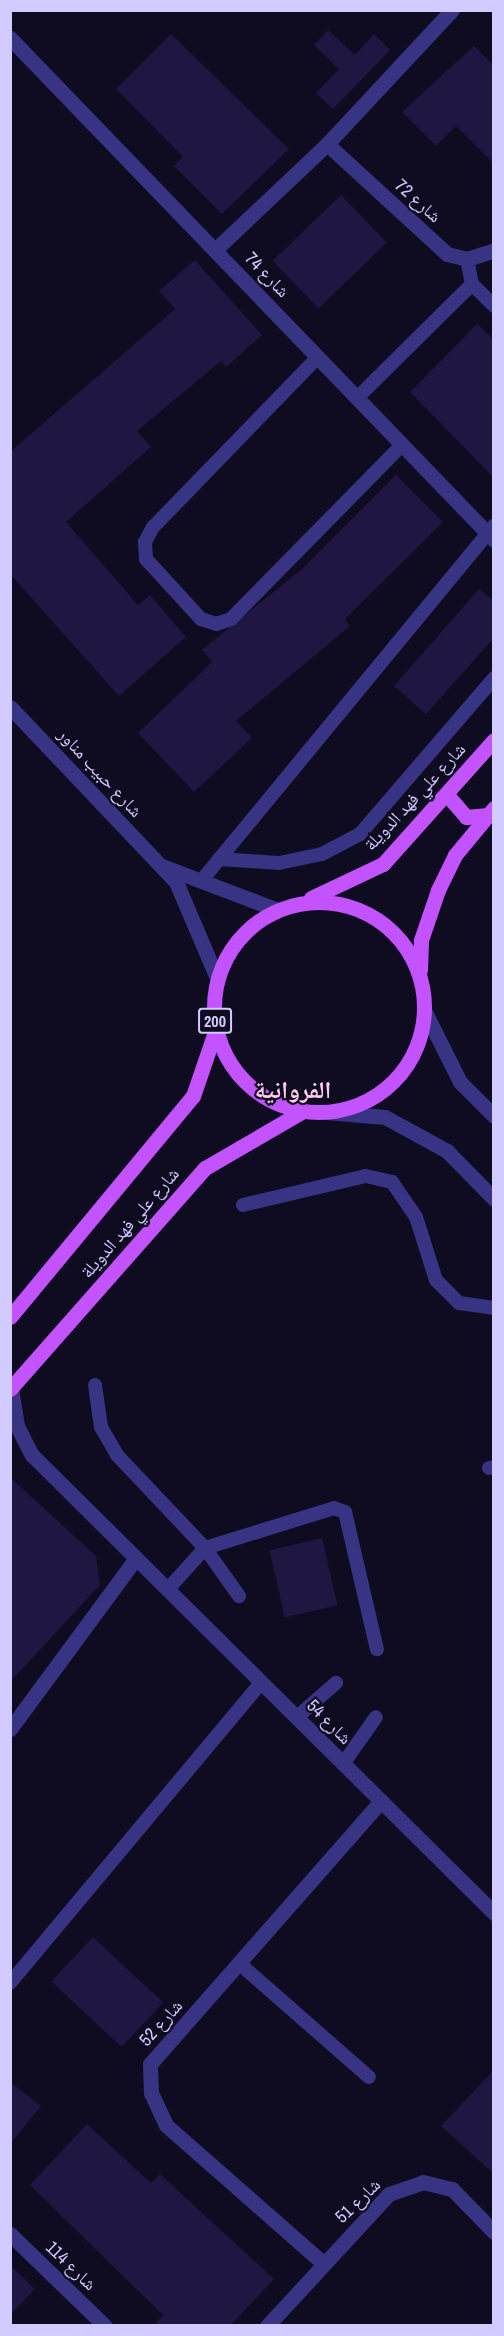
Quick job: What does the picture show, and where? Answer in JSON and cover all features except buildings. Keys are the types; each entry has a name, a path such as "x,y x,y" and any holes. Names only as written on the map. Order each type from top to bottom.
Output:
{"main road":[{"name":"شارع علي فهد الدويلة","path":"296,904 383,864 448,796 494,740"},
{"path":"448,796 466,817 491,811"},
{"name":"200","path":"420,973 398,938 357,908 327,901 296,904 278,910 240,937 217,978 216,1029 227,1058 246,1083 272,1101 303,1111 326,1112 359,1104 395,1081 421,1037 425,1012 420,973 427,915 455,855 491,811"},
{"name":"شارع علي فهد الدويلة","path":"10,1317 193,1096 216,1029"},
{"name":"شارع علي فهد الدويلة","path":"11,1388 205,1168 303,1111"}],"street":[{"path":"216,249 327,144 452,10"},
{"name":"شارع 74","path":"10,38 216,249 357,398 492,533"},
{"name":"شارع 72","path":"327,144 447,254 467,259"},
{"path":"467,259 494,249"},
{"name":"شارع حبيب مناور","path":"10,707 161,866 190,909 217,978"},
{"name":"شارع حبيب مناور","path":"161,866 278,910"},
{"path":"425,1012 460,1082 494,1116"},
{"path":"326,1112 385,1117 447,1151 494,1199"},
{"name":"شارع 54","path":"11,1388 16,1426 32,1455 494,1913"},
{"path":"10,1729 136,1558"},
{"name":"شارع 52","path":"324,2265 166,2126 151,2093 150,2064 241,1965 381,1801"},
{"name":"شارع 51","path":"267,2325 389,2194 423,2182 452,2189 494,2232"},
{"name":"شارع 114","path":"10,2234 105,2325"}],"lane":[{"path":"467,259 472,284 494,306"},
{"path":"357,398 472,284"},
{"path":"318,357 153,527 146,542 146,559 201,619 216,624 231,619 402,444"},
{"path":"202,880 492,533"},
{"path":"219,859 279,863 322,854 360,834 494,678"},
{"path":"243,1204 366,1176 392,1182 416,1217 436,1280 459,1303 494,1308"},
{"path":"95,1385 101,1427 117,1455 205,1548 239,1596"},
{"path":"168,1589 205,1548 324,1507 345,1512 377,1649"},
{"path":"10,1983 261,1683"},
{"path":"297,1718 336,1683"},
{"path":"343,1764 376,1718"},
{"path":"241,1965 369,2078"}],"district":[{"name":"الفروانية","path":"293,1090"}]}
